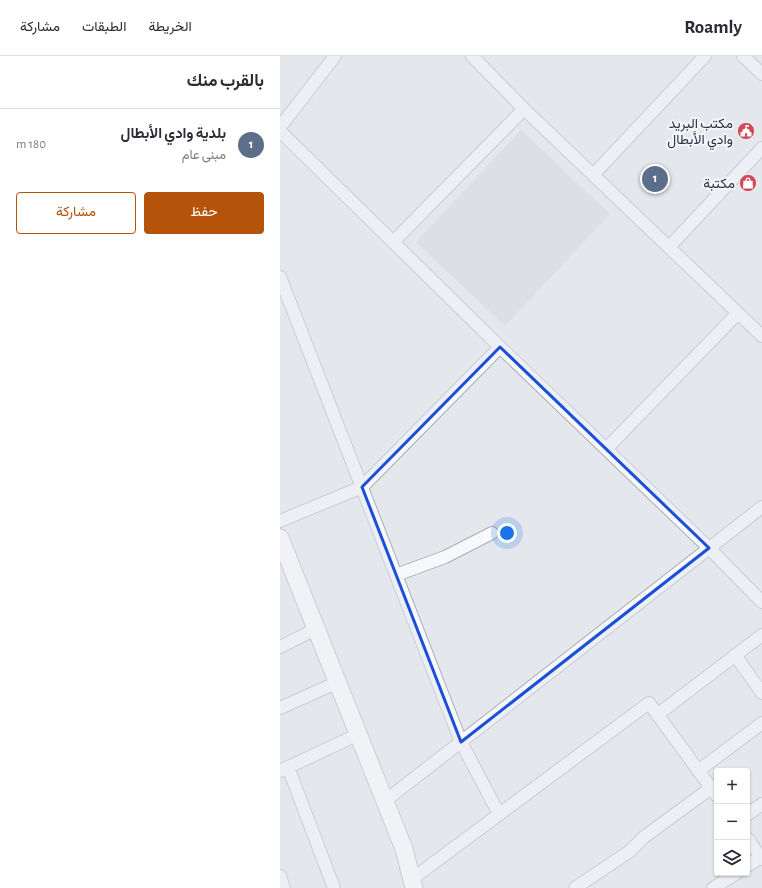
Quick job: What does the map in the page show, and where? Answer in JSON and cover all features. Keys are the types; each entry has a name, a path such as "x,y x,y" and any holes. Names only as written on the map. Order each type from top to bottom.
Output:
{"street":[{"path":"280,126 335,56"},
{"path":"472,56 524,109 762,336"},
{"path":"593,175 705,56"},
{"path":"743,56 762,73"},
{"path":"393,242 524,109"},
{"path":"280,131 500,347 709,548 762,602"},
{"path":"669,247 762,148"},
{"path":"280,277 461,742 499,814"},
{"path":"606,449 738,313"},
{"path":"280,520 362,487 500,347"},
{"path":"385,801 762,507"},
{"path":"396,575 446,557 492,534"},
{"path":"280,538 404,849 413,884 499,814 649,703 714,792 644,836 630,851 576,888"},
{"path":"280,647 316,629"},
{"path":"657,714 762,635"},
{"path":"735,655 762,693"},
{"path":"280,708 338,682"},
{"path":"698,771 762,723"},
{"path":"334,888 284,769 359,734"},
{"path":"750,813 762,804"},
{"path":"748,840 761,858 750,864"},
{"path":"280,876 284,888"},
{"path":"714,888 732,876"}],"highlighted area":[{"path":"500,347 709,548 461,742 362,487"}],"shaded area":[{"path":"521,130 610,214 505,326 416,242"}],"place":[{"name":"مكتب البريد وادي الأبطال","path":"746,131"},
{"name":"بلدية وادي الأبطال","path":"655,179"},
{"name":"مكتبة","path":"748,183"}]}
